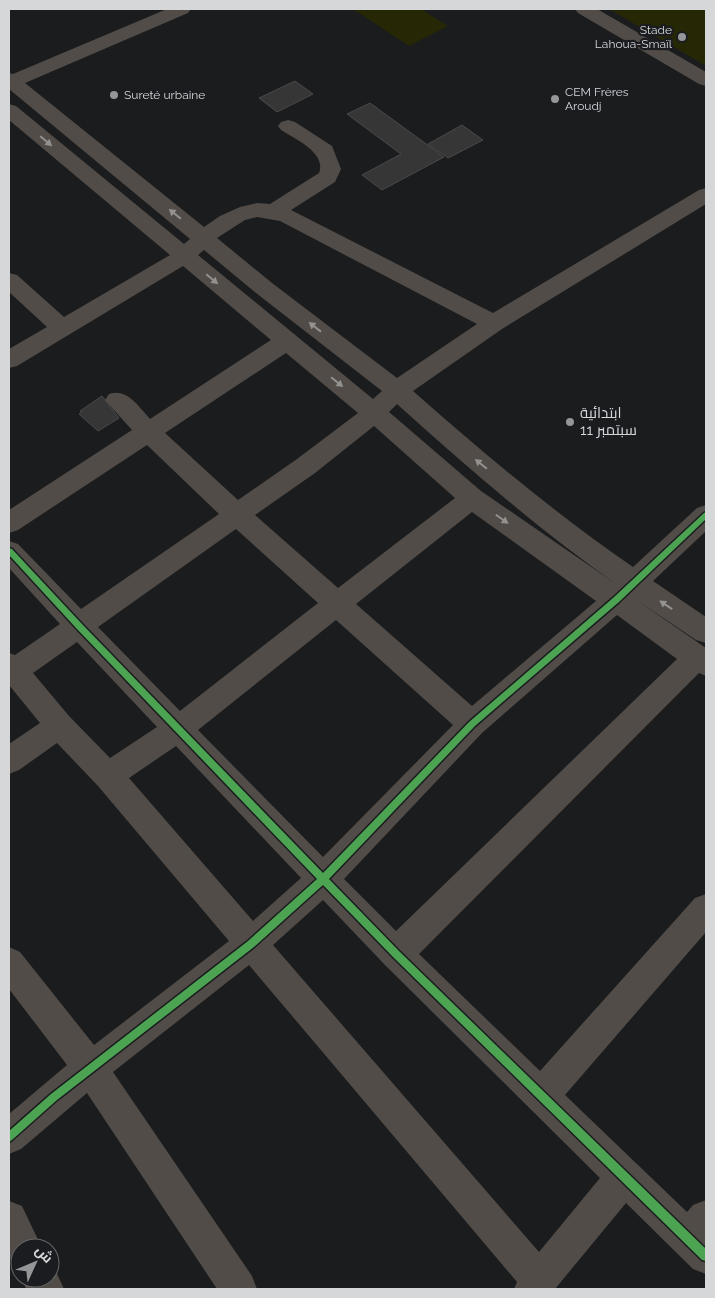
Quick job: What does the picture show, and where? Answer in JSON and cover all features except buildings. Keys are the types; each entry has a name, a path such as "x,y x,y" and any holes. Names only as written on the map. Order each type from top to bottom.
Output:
{"street":[{"path":"182,9 10,82 264,288 397,390 471,456 599,558 624,591"},
{"path":"584,9 706,80"},
{"path":"9,110 374,413 472,498 624,591 703,651 396,954"},
{"path":"274,211 328,177 331,169 325,150 288,126"},
{"path":"624,1177 536,1285 251,944 108,776 59,725 11,668 79,626 306,466 374,413 397,390 494,323 706,194"},
{"path":"9,360 184,256 204,238 240,214 254,210 274,211 287,216 494,323"},
{"path":"9,280 64,328"},
{"path":"9,523 287,341"},
{"path":"118,400 148,432 237,515 472,724"},
{"path":"108,776 179,728 472,498"},
{"path":"9,1136 54,1097 251,944 323,879 472,724 624,591 706,515"},
{"path":"9,551 396,954 624,1177 700,1238"},
{"path":"9,761 59,725"},
{"path":"542,1096 706,909"},
{"path":"9,963 92,1069 239,1289"},
{"path":"9,1219 19,1238"}],"green space":[{"path":"353,9 421,9 448,26 409,46"},
{"name":"Stade Lahoua-Smaïl","path":"609,9 706,9 706,66"}],"cycle path":[{"path":"9,1137 54,1097 251,944 323,879 472,724 616,600 706,515"},
{"path":"9,551 396,954 706,1256"}],"place":[{"name":"Stade Lahoua-Smaïl","path":"682,37"},
{"name":"Sureté urbaine","path":"114,95"},
{"name":"CEM Frères Aroudj","path":"555,99"},
{"name":"ابتدائية 11 سبتمبر","path":"570,422"}]}
